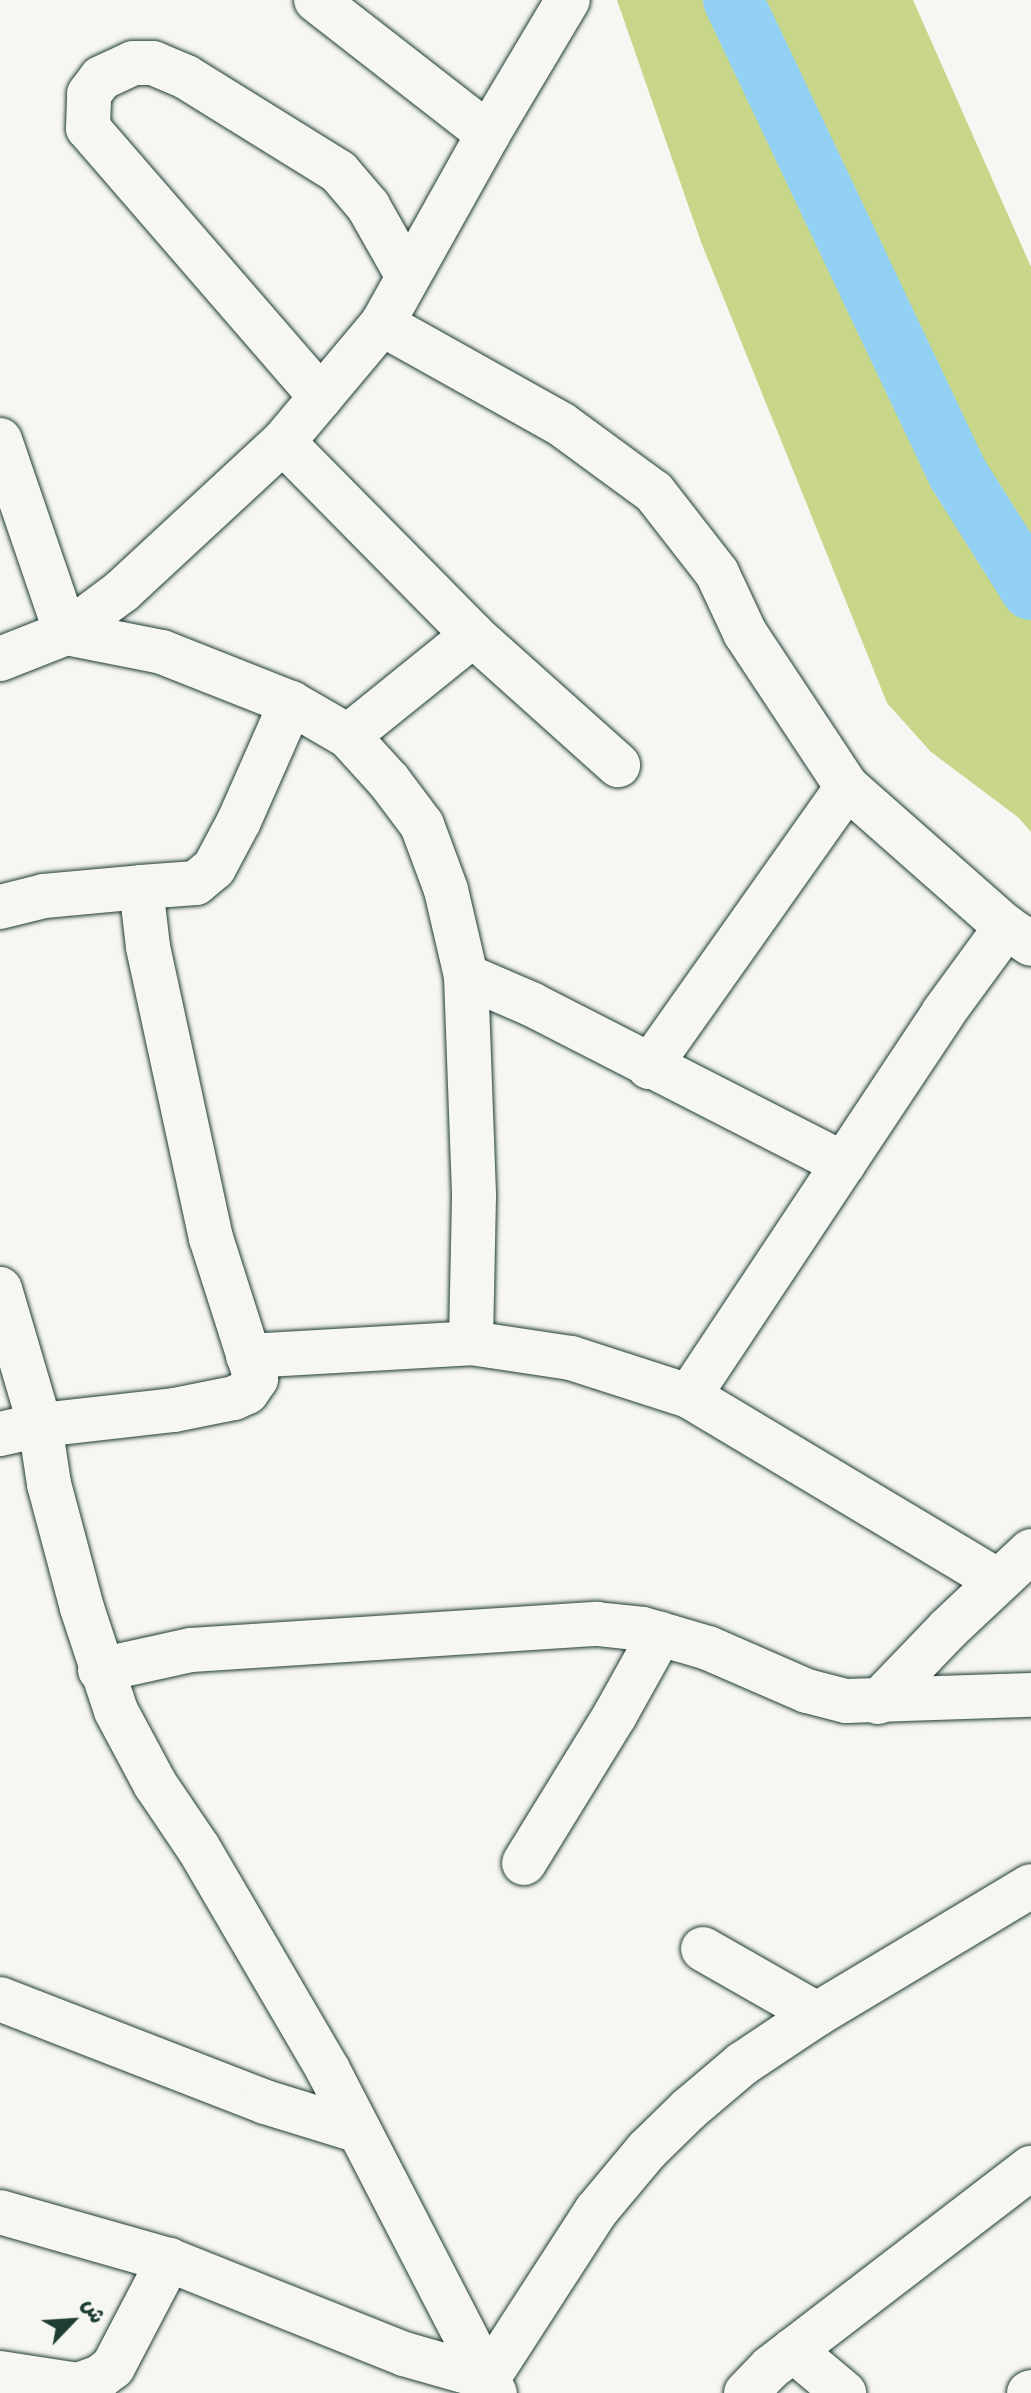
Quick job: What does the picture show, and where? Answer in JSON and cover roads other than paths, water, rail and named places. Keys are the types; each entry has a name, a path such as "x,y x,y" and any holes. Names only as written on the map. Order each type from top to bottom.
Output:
{"street":[{"path":"316,0 488,134"},
{"path":"0,659 66,633 122,591 283,442 382,324 407,275 568,0"},
{"path":"321,397 88,128 89,94 101,78 133,63 153,63 186,77 339,172 368,206 407,275"},
{"path":"382,324 561,424 654,492 717,573 745,633 847,787 1018,936 943,1013 689,1396"},
{"path":"0,440 66,633"},
{"path":"283,442 473,635 618,765"},
{"path":"66,633 162,652 291,703 348,736 389,781 422,825 446,890 466,976 474,1197 471,1343"},
{"path":"348,736 473,635"},
{"path":"0,907 44,896 196,883 214,868 291,703"},
{"path":"649,1067 847,787"},
{"path":"20,1429 122,1418 234,1398 254,1386 256,1379 211,1238 148,947 141,887"},
{"path":"466,976 531,1004 843,1164"},
{"path":"0,1289 20,1429 49,1484 100,1670 116,1711 155,1784 199,1849 268,1966 359,2131 491,2385"},
{"path":"248,1356 471,1343 571,1358 689,1396 1019,1566 878,1702"},
{"path":"100,1670 191,1650 597,1624 660,1634 708,1648 807,1691 846,1701 1031,1695"},
{"path":"524,1863 609,1727 660,1634"},
{"path":"491,2385 560,2261 647,2150 742,2064 817,2014 1031,1886"},
{"path":"703,1949 817,2014"},
{"path":"0,1999 265,2102 359,2131"},
{"path":"746,2393 793,2350 1031,2168"},
{"path":"0,2212 169,2260 404,2354 491,2385"},
{"path":"16,2382 78,2385 100,2377 113,2367 169,2260"},
{"path":"793,2350 844,2393"}],"waterway":[{"path":"733,0 958,474 1031,590"}]}
